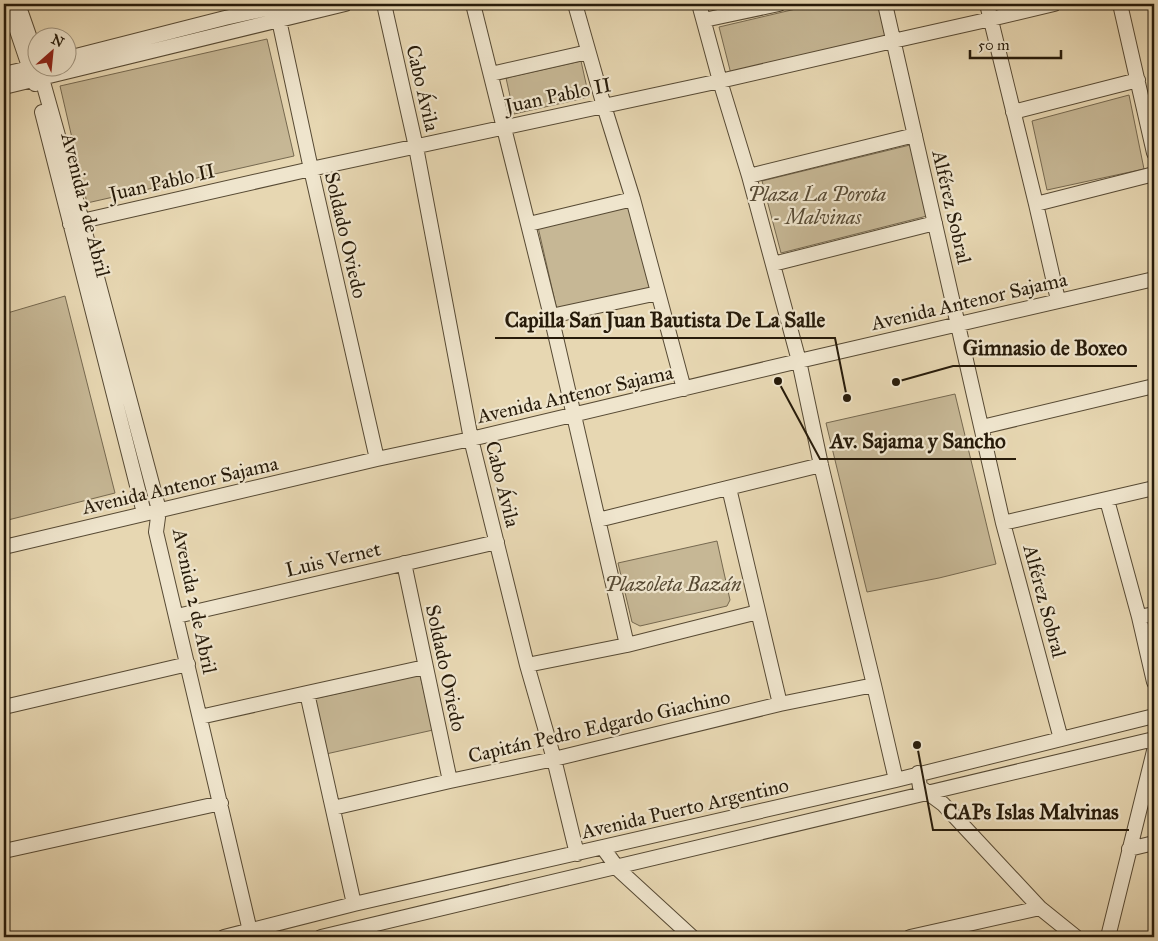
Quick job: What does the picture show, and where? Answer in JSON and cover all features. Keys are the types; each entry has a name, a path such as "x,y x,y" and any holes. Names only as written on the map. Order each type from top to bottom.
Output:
{"street":[{"path":"8,4 28,50"},
{"path":"18,4 28,39"},
{"path":"78,55 288,4"},
{"path":"78,62 279,20 345,4"},
{"name":"Cabo Ávila","path":"384,4 416,147 471,439 577,854"},
{"path":"473,4 529,224 627,645"},
{"path":"575,4 633,199 684,389"},
{"path":"699,4 720,81 750,176 799,361 821,465 896,780"},
{"path":"704,20 779,4"},
{"name":"Alférez Sobral","path":"885,4 1003,523 1061,739"},
{"path":"987,4 1058,300"},
{"name":"Juan Pablo II","path":"76,222 310,169 720,81 1054,4"},
{"path":"1120,4 1154,153"},
{"name":"Soldado Oviedo","path":"279,20 310,169 377,459"},
{"path":"491,74 588,52"},
{"path":"4,74 28,71"},
{"path":"4,87 28,75"},
{"name":"Avenida 2 de Abril","path":"39,78 76,222 144,513"},
{"path":"1013,112 1138,80"},
{"path":"750,176 914,135"},
{"path":"1036,204 1154,174"},
{"path":"529,224 633,199"},
{"name":"Avenida 2 de Abril","path":"76,222 159,510 156,532 254,934"},
{"path":"773,264 935,223"},
{"name":"Avenida Antenor Sajama","path":"4,547 1154,279"},
{"path":"551,316 658,293"},
{"path":"982,427 1154,386"},
{"path":"598,520 821,465"},
{"path":"729,488 780,704"},
{"path":"1003,523 1154,488"},
{"path":"1107,500 1139,617 1154,682"},
{"name":"Luis Vernet","path":"177,616 497,542"},
{"name":"Soldado Oviedo","path":"404,563 450,780"},
{"path":"528,665 627,645 758,612"},
{"path":"1139,617 1154,614"},
{"path":"4,707 188,664"},
{"path":"200,717 425,667"},
{"name":"Capitán Pedro Edgardo Giachino","path":"333,808 450,780 554,759 780,704 874,685"},
{"path":"306,693 354,904"},
{"path":"1152,716 1154,730"},
{"name":"Avenida Puerto Argentino","path":"224,937 254,934 354,904 896,780 1152,716"},
{"name":"Avenida Puerto Argentino","path":"321,937 1154,740"},
{"path":"1108,937 1154,751"},
{"path":"918,774 920,787 943,804 1040,908 1076,937"},
{"path":"4,851 221,803"},
{"path":"1129,849 1154,843"},
{"path":"603,848 619,870 692,937"},
{"path":"910,937 1040,908"}],"green space":[{"path":"817,4 878,4 886,36 731,74 719,27"},
{"path":"267,39 294,156 87,203 60,86"},
{"path":"581,61 589,97 514,114 506,78"},
{"path":"1129,95 1144,169 1047,190 1032,121"},
{"name":"Plaza La Porota - Malvinas","path":"910,145 927,216 781,253 762,181"},
{"path":"628,206 650,288 557,310 538,227"},
{"path":"65,296 115,493 4,521 4,314"},
{"path":"955,394 996,564 939,578 867,592 826,423"},
{"name":"Plazoleta Bazán","path":"717,541 730,600 727,606 640,626 632,622 618,563"},
{"path":"420,675 433,730 326,754 313,699"}],"place":[{"name":"Av. Sajama y Sancho","path":"778,381"},
{"name":"Gimnasio de Boxeo","path":"896,382"},
{"name":"Capilla San Juan Bautista De La Salle","path":"847,398"},
{"name":"CAPs Islas Malvinas","path":"917,745"}]}
